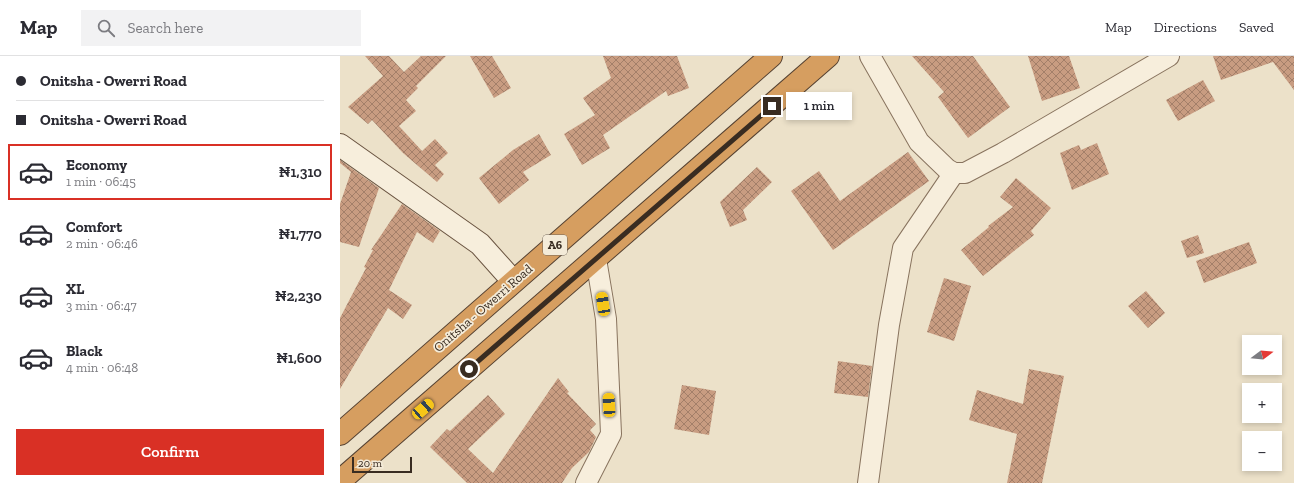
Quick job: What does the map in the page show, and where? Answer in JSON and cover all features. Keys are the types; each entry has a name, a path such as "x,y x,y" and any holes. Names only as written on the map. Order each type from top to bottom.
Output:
{"highway":[{"name":"Onitsha - Owerri Road","path":"340,434 771,56"},
{"path":"340,481 828,56"}],"street":[{"path":"870,56 919,142 947,169 954,173 965,173 1003,153 1169,56"},
{"path":"340,145 480,244 513,281"},
{"path":"868,483 889,325 903,248 954,173"},
{"path":"586,483 611,434 606,318 596,259"}],"building":[{"path":"365,56 389,56 404,72 421,56 446,56 416,86 418,88 406,100 416,111 399,126 422,151 435,139 448,153 435,165 444,174 437,182 403,153 372,120 368,124 348,107 383,76"},
{"path":"470,56 492,56 511,88 494,98"},
{"path":"603,56 677,56 689,88 668,96 666,91 603,135 610,148 582,165 564,134 595,115 583,98 611,78"},
{"path":"912,56 973,56 1010,107 968,138 938,97 944,92"},
{"path":"1028,56 1069,56 1080,88 1042,101"},
{"path":"1213,56 1294,56 1294,90 1273,62 1221,80"},
{"path":"1203,80 1215,101 1178,121 1166,100"},
{"path":"539,134 551,155 523,172 529,180 499,204 479,178 513,150"},
{"path":"1097,143 1109,174 1072,190 1060,153 1079,145 1081,150"},
{"path":"908,152 929,181 833,250 791,191 819,171 840,201"},
{"path":"340,160 379,188 359,247 340,242 340,204 351,172 340,163"},
{"path":"757,167 772,182 743,210 747,220 730,227 720,202"},
{"path":"1016,178 1051,208 1031,231 1034,235 983,276 961,250 989,227 988,226 1013,207 1000,197"},
{"path":"402,204 440,231 433,243 417,232 389,290 412,305 403,319 388,308 340,389 340,318 366,268 364,267 373,250 371,250"},
{"path":"1198,235 1204,253 1187,258 1181,241"},
{"path":"1249,242 1257,263 1204,283 1196,261"},
{"path":"944,278 971,286 954,341 927,332"},
{"path":"1146,291 1165,313 1148,328 1128,306"},
{"path":"838,361 872,366 868,397 834,393"},
{"path":"1029,369 1064,376 1042,483 1007,483 1017,434 969,420 977,390 1023,404"},
{"path":"558,378 569,392 567,393 596,424 590,430 596,437 589,452 572,468 562,483 467,483 430,447 447,429 450,431 488,395 505,414 468,449 493,473"},
{"path":"682,385 716,391 709,435 674,429"}],"route":[{"path":"469,369 772,106"}]}
